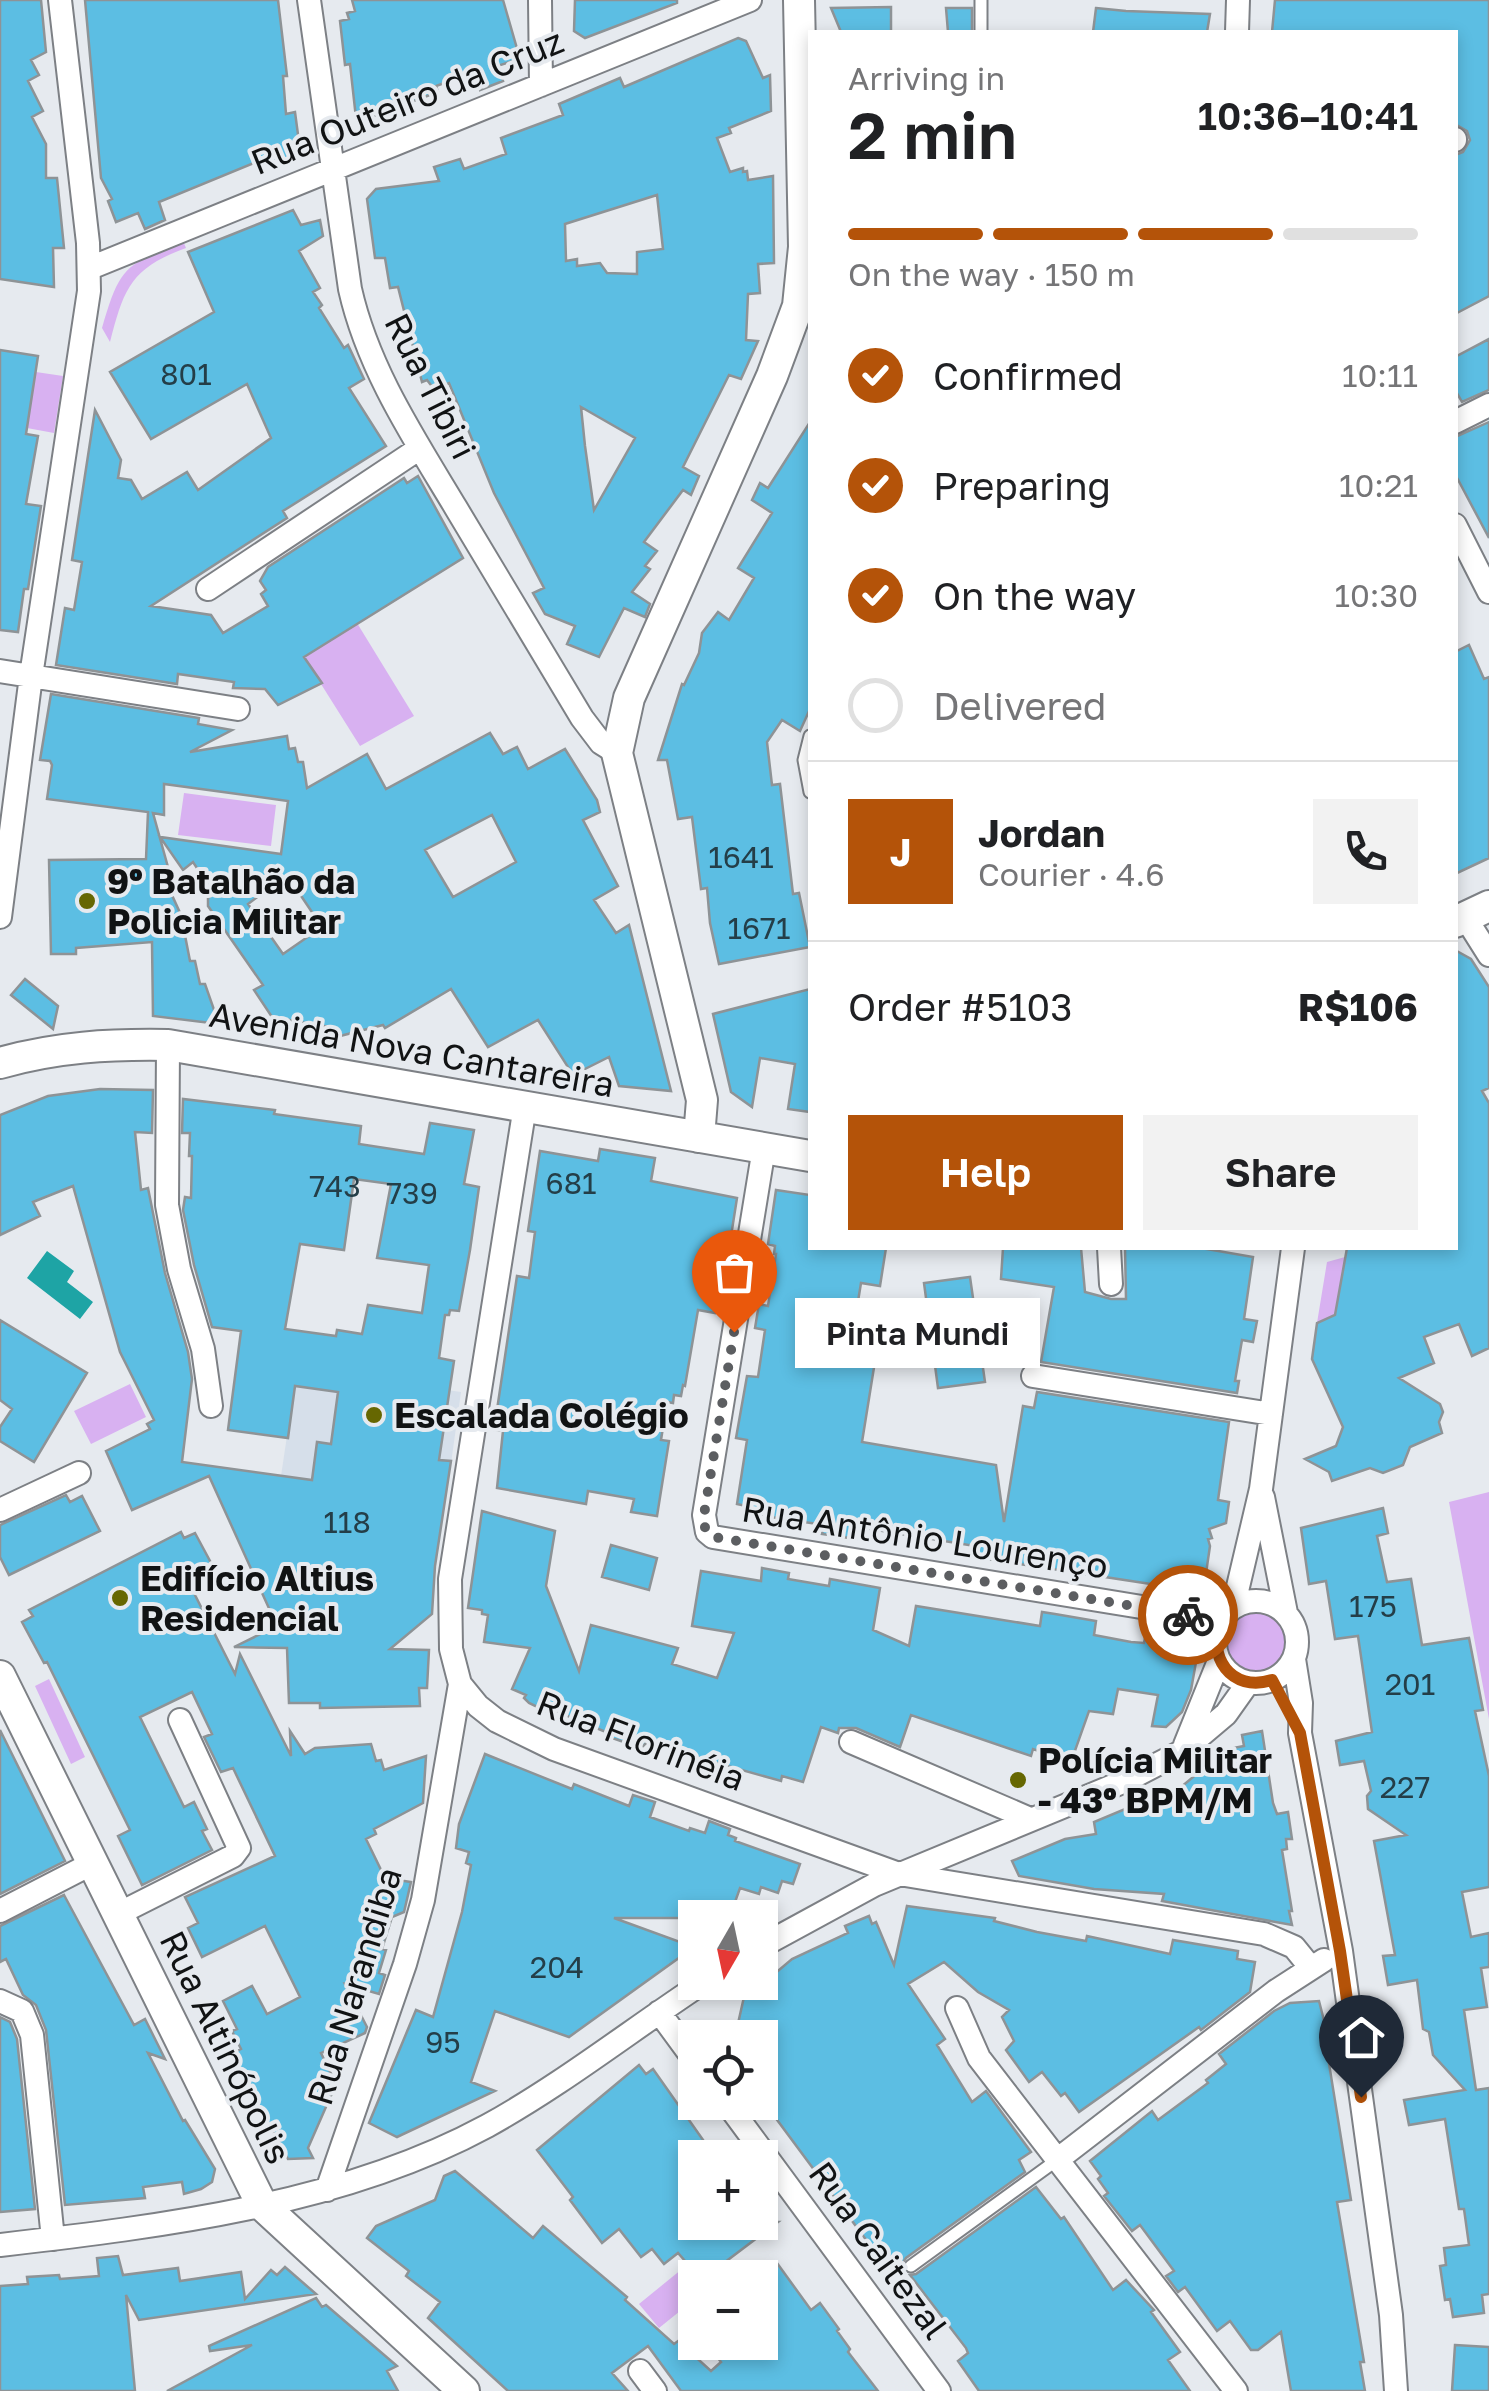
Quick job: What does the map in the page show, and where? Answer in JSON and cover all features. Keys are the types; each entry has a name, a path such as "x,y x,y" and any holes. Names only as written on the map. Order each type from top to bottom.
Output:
{"main road":[{"path":"699,1137 702,1100 616,753 629,698 772,376 798,306 804,247 806,111 800,0"},
{"name":"Avenida Nova Cantareira","path":"0,1063 81,1046 168,1046 808,1156"},
{"name":"Rua Altinópolis","path":"0,1676 262,2205 464,2391"}],"street":[{"path":"0,917 90,268 60,0"},
{"name":"Rua Tibiri","path":"310,0 359,330 420,448 582,718 601,743 616,753"},
{"path":"540,0 541,85"},
{"name":"Rua Outeiro da Cruz","path":"90,268 750,0"},
{"path":"1237,30 1238,0"},
{"path":"1458,420 1489,405"},
{"path":"208,588 420,448"},
{"path":"1458,531 1489,592"},
{"path":"0,671 238,709"},
{"path":"1470,915 1489,954"},
{"path":"168,1046 167,1205 179,1269 203,1349 211,1406"},
{"path":"460,1684 452,1649 450,1579 524,1106"},
{"name":"Rua Antônio Lourenço","path":"764,1148 704,1515 706,1532 713,1537 1227,1614"},
{"path":"1109,1250 1112,1284"},
{"path":"1182,1752 1219,1661 1216,1633 1227,1614 1261,1489 1293,1250"},
{"path":"1033,1376 1271,1414"},
{"path":"0,1510 80,1473"},
{"path":"1261,1489 1286,1614 1297,1635 1294,1659 1301,1703 1300,1733 1340,1951 1391,2315 1396,2391"},
{"path":"1227,1614 1260,1601 1286,1614"},
{"path":"778,1937 899,1874 1125,1780 1182,1752 1260,1682 1281,1676 1294,1659"},
{"path":"1219,1661 1231,1675 1260,1682 1300,1733"},
{"name":"Rua Florinéia","path":"460,1684 497,1721 554,1749 899,1874 1276,1936 1294,1947 1311,1968"},
{"name":"Rua Narandiba","path":"326,2190 405,1964 423,1900 460,1684"},
{"path":"118,1914 238,1852 180,1720"},
{"path":"851,1742 1030,1819"},
{"path":"961,1848 963,1874 980,1886"},
{"path":"842,1853 855,1884 849,1898"},
{"path":"0,1911 93,1862"},
{"path":"1057,2160 1276,1990 1340,1951"},
{"path":"0,2245 262,2205 326,2190 389,2169 486,2126 678,1999"},
{"path":"0,2001 22,2011 32,2035 53,2239"},
{"path":"957,2008 979,2058 1236,2391"},
{"path":"659,2012 678,2037"},
{"name":"Rua Caitezal","path":"739,2120 939,2391"},
{"path":"640,2371 655,2391"}],"lane":[{"path":"981,0 981,30"},
{"path":"808,744 804,760 808,781"},
{"path":"912,2266 1057,2160"}],"shaded area":[{"path":"183,241 186,248 153,264 133,282 120,307 110,342 102,328 120,280 148,256"},
{"path":"36,372 63,376 54,433 27,428"},
{"path":"357,623 414,716 360,746 304,657"},
{"path":"184,793 276,805 271,846 178,835"},
{"path":"1345,1257 1335,1315 1317,1323 1327,1262"},
{"name":"Escalada Colégio","path":"297,1369 461,1392 446,1499 281,1476"},
{"path":"130,1384 146,1417 91,1444 74,1411"},
{"path":"1489,1492 1489,1719 1449,1502"},
{"path":"1256,1610 1279,1619 1288,1642 1279,1665 1256,1674 1233,1665 1224,1642 1233,1619"},
{"path":"49,1679 85,1757 71,1764 35,1686"},
{"path":"678,2272 678,2313 659,2328 639,2304"}],"water":[{"path":"47,1251 74,1271 67,1282 93,1302 80,1319 27,1278"}],"building":[{"path":"0,0 41,0 46,52 31,60 39,75 28,81 43,111 32,117 46,144 46,178 57,178 64,248 53,248 54,287 0,279"},
{"path":"85,0 278,0 287,76 283,76 286,114 295,112 301,157 267,162 266,158 159,202 165,220 145,229 138,213 116,222 108,201 112,199 101,178"},
{"path":"352,0 503,0 520,59 497,66 503,81 480,90 474,72 436,86 438,92 411,102 415,111 356,118 340,21 349,19 347,13 355,11"},
{"path":"575,0 677,3 585,38 574,31"},
{"path":"1275,0 1489,0 1489,296 1458,312 1458,154 1470,140 1467,131 1458,126 1458,30 1272,30"},
{"path":"891,7 891,30 840,30 831,8"},
{"path":"946,8 972,8 972,30 948,30"},
{"path":"1096,8 1210,14 1207,30 1093,30"},
{"path":"738,38 746,41 763,78 770,75 771,111 729,128 731,133 717,138 730,172 743,168 748,180 773,176 774,263 758,264 760,293 748,294 746,340 758,341 741,379 729,375 683,467 699,476 691,495 683,490 644,542 657,551 645,566 650,569 632,592 650,604 645,617 624,608 599,657 567,644 575,626 545,614 533,593 544,588 494,493 449,383 434,389 427,380 422,382 398,287 390,288 385,258 375,258 367,199 376,189 439,181 434,167 460,159 464,169 506,154 501,138 563,115 559,104 620,78 624,87","holes":["657,195 663,249 637,252 637,274 607,273 600,263 577,266 577,259 566,261 565,224","581,407 635,438 594,510 585,446"]},
{"path":"293,210 301,225 320,220 323,236 299,251 320,288 313,292 322,305 319,308 344,348 348,345 364,379 349,388 386,446 283,511 287,518 151,606 211,615 223,633 268,606 261,594 266,590 260,581 268,567 404,478 407,483 418,476 463,558 304,657 322,683 278,705 265,689 233,688 234,682 178,674 177,684 56,665 65,608 74,610 82,562 72,560 95,410 121,460 118,478 131,480 142,499 187,472 198,490 271,438 247,384 151,439 110,372 214,312 188,252"},
{"path":"1489,339 1489,390 1462,402 1458,395 1458,355"},
{"path":"0,350 38,356 26,434 38,436 26,504 41,506 18,632 0,630"},
{"path":"1489,422 1489,538 1458,480 1458,436"},
{"path":"808,425 808,713 800,731 782,720 767,742 772,785 780,784 793,894 799,893 808,947 719,964 707,888 701,889 692,817 678,819 667,760 658,760 682,684 699,653 702,633 718,612 729,620 754,578 738,568 772,513 752,500 760,483 768,488"},
{"path":"1469,645 1484,679 1489,677 1489,858 1458,873 1458,650"},
{"path":"51,694 199,718 198,724 232,730 190,752 287,736 289,749 295,748 298,762 303,762 307,788 367,754 386,789 490,733 503,754 517,747 528,769 565,749 597,800 600,812 583,820 618,886 594,900 616,933 629,925 671,1091 619,1086 609,1057 573,1075 538,1020 488,1047 451,989 385,1028 383,1025 340,1036 334,1028 272,1017 254,990 263,985 208,906 208,898 214,894 193,862 183,870 160,837 281,854 288,801 164,784 164,815 153,813 171,878 166,882 181,915 190,961 195,961 200,984 205,984 219,1024 153,1016 152,942 76,948 76,954 51,954 49,860 146,859 148,812 47,799 52,765 40,760","holes":["492,815 516,862 453,897 425,850","287,875 322,927 283,954 248,904"]},
{"path":"1458,952 1471,959 1489,987 1489,1088 1482,1091 1489,1103 1489,1348 1472,1356 1459,1324 1424,1337 1434,1363 1399,1378 1440,1404 1442,1433 1410,1447 1403,1465 1383,1473 1370,1468 1332,1481 1329,1472 1305,1459 1336,1446 1343,1427 1312,1359 1317,1323 1335,1315 1347,1250 1458,1250"},
{"path":"25,979 58,1006 53,1029 11,995"},
{"path":"808,990 808,1112 788,1109 795,1064 760,1058 752,1107 731,1092 713,1014"},
{"path":"100,1089 153,1090 152,1133 135,1132 141,1190 148,1188 192,1379 182,1462 312,1480 317,1442 331,1444 338,1392 295,1386 288,1438 228,1430 241,1331 212,1327 194,1265 183,1210 185,1197 191,1198 192,1156 190,1133 182,1133 183,1099 361,1126 359,1144 424,1154 430,1123 474,1130 464,1184 479,1187 470,1250 459,1311 450,1310 445,1315 439,1358 454,1361 439,1460 451,1461 432,1614 390,1649 429,1650 427,1688 419,1688 420,1706 320,1708 320,1703 289,1703 287,1648 234,1647 277,1626 209,1476 132,1510 106,1451 150,1429 147,1424 154,1420 120,1352 73,1186 33,1202 40,1216 0,1235 0,1115 48,1096","holes":["354,1179 391,1184 377,1258 429,1265 422,1313 368,1305 362,1334 337,1330 336,1336 285,1329 300,1244 344,1250"]},
{"path":"600,1149 655,1158 651,1181 737,1198 721,1300 715,1313 698,1310 685,1386 681,1396 674,1395 673,1403 667,1402 661,1440 669,1441 657,1516 631,1512 634,1499 588,1491 586,1504 497,1488 503,1431 494,1430 517,1276 529,1278 535,1232 528,1231 540,1151 598,1161"},
{"path":"776,1190 808,1195 808,1250 886,1250 880,1286 861,1283 854,1326 880,1330 862,1442 996,1465 1004,1522 1023,1406 1034,1408 1037,1392 1229,1422 1218,1500 1229,1502 1226,1523 1209,1529 1212,1538 1208,1539 1205,1580 1199,1579 1197,1591 973,1557 975,1546 858,1527 856,1539 822,1534 824,1525 771,1517 737,1504 747,1440 736,1438 747,1376 758,1377 765,1330 755,1328 759,1304 768,1306 776,1254 775,1246 768,1244"},
{"path":"1003,1250 1081,1250 1085,1292 1126,1299 1125,1250 1213,1250 1253,1257 1244,1319 1257,1321 1253,1342 1242,1340 1235,1381 1239,1381 1237,1393 1041,1362 1054,1287 1001,1279"},
{"path":"970,1277 985,1382 938,1388 924,1283"},
{"path":"0,1320 87,1373 34,1462 0,1441 0,1427 12,1409 0,1400"},
{"path":"66,1495 70,1502 82,1496 100,1531 9,1575 0,1557 0,1525"},
{"path":"1383,1508 1388,1533 1377,1536 1387,1582 1411,1579 1422,1645 1469,1638 1483,1710 1475,1711 1489,1776 1489,1887 1462,1892 1471,1937 1489,1933 1489,1967 1481,1968 1487,2007 1464,2010 1476,2090 1489,2088 1489,2294 1482,2295 1484,2313 1453,2317 1450,2299 1445,2300 1440,2266 1446,2265 1444,2248 1469,2245 1464,2209 1459,2209 1445,2119 1409,2125 1404,2100 1465,2090 1433,2055 1429,2032 1423,2029 1417,1980 1388,1985 1383,1956 1395,1955 1374,1841 1406,1835 1368,1809 1367,1796 1371,1791 1364,1761 1340,1765 1336,1741 1372,1732 1358,1636 1335,1639 1326,1581 1309,1584 1301,1528"},
{"path":"482,1511 555,1531 546,1586 579,1671 591,1625 678,1648 672,1664 717,1678 734,1633 692,1626 701,1571 761,1581 762,1568 789,1573 788,1579 829,1586 830,1579 880,1588 873,1630 909,1646 916,1606 1040,1626 1042,1612 1055,1614 1096,1621 1094,1635 1131,1642 1156,1640 1157,1631 1180,1634 1179,1644 1185,1645 1184,1649 1198,1651 1191,1690 1182,1712 1166,1727 1152,1726 1158,1695 1118,1689 1113,1714 1089,1711 1071,1762 1033,1749 1031,1756 911,1715 900,1747 856,1728 839,1728 838,1733 821,1727 803,1782 782,1776 781,1781 646,1743 641,1748 556,1711 554,1715 512,1689 530,1648 484,1642 488,1615 468,1608"},
{"path":"181,1532 184,1538 195,1533 217,1574 206,1580 210,1587 195,1595 235,1674 240,1654 291,1756 290,1731 305,1754 315,1748 371,1744 376,1761 381,1760 384,1770 426,1756 423,1803 374,1829 376,1834 366,1839 385,1878 411,1882 404,1912 392,1917 382,1949 386,1950 379,1973 385,1975 379,1994 345,1984 367,2027 365,2033 321,2053 336,2084 308,2148 313,2158 288,2159 231,2054 241,2049 232,2031 237,2029 223,2001 252,1986 267,2014 300,1997 265,1926 202,1957 188,1928 198,1923 185,1897 275,1856 233,1768 221,1772 204,1737 212,1734 192,1692 140,1717 184,1807 194,1802 212,1850 142,1885 118,1836 130,1830 47,1662 44,1663 22,1622 33,1616 29,1610"},
{"path":"611,1545 657,1558 649,1590 602,1577"},
{"path":"0,1730 65,1861 0,1894"},
{"path":"1262,1731 1273,1803 1277,1814 1288,1812 1292,1839 1286,1839 1287,1849 1282,1850 1292,1925 1162,1901 1164,1894 1094,1889 1019,1876 1012,1861 1065,1839 1096,1834 1094,1822 1161,1794 1163,1802 1210,1763 1230,1760 1228,1749 1244,1746 1242,1735"},
{"path":"485,1754 572,1789 574,1784 629,1806 633,1795 655,1802 650,1817 705,1833 709,1821 730,1829 728,1835 735,1841 800,1864 793,1884 782,1881 778,1893 761,1887 759,1894 740,1888 736,1900 678,1900 678,1918 614,1918 678,1941 678,1959 569,2037 495,2011 471,2082 495,2091 397,2137 369,2123 416,2010 433,2017 471,1865 466,1863 469,1852 456,1848 459,1824"},
{"path":"64,1895 134,2025 145,2019 165,2059 148,2053 183,2121 215,2169 212,2182 201,2189 184,2194 182,2182 143,2187 145,2198 65,2205 46,2030 36,2005 23,1995 6,1959 0,1962 0,1926"},
{"path":"907,1906 995,1918 994,1921 1037,1932 1086,1941 1087,1936 1170,1954 1173,1940 1238,1951 1237,1959 1255,1962 1250,1992 1079,2112 1042,2072 1029,2082 1006,2050 1014,2041 1002,2017 1009,2010 978,1992 944,1962 908,1984 945,2039 937,2045 972,2102 986,2091 1031,2152 1019,2160 1025,2172 902,2264 899,2260 887,2268 777,2120 778,2020 739,2020 743,2000 778,2000 778,1971 792,1959 848,1933 845,1926 869,1916 872,1924 876,1922 894,1965"},
{"path":"1319,2001 1330,2044 1326,2045 1351,2200 1337,2202 1364,2362 1360,2362 1365,2391 1291,2391 1281,2332 1258,2350 1251,2350 1230,2321 1217,2331 1185,2287 1178,2292 1166,2276 1174,2271 1140,2225 1132,2231 1104,2196 1108,2193 1090,2161 1152,2111 1158,2120 1208,2083 1206,2080 1226,2064 1219,2054 1274,2011 1290,2003"},
{"path":"0,2017 10,2022 17,2039 35,2209 0,2212"},
{"path":"639,2065 646,2074 653,2069 678,2104 678,2120 689,2120 703,2140 678,2140 678,2240 754,2240 728,2260 684,2260 678,2253 664,2264 652,2249 641,2257 619,2229 602,2243 537,2150"},
{"path":"455,2171 533,2238 543,2226 627,2297 625,2300 674,2344 678,2341 678,2360 699,2360 711,2371 720,2360 778,2360 778,2264 811,2310 820,2303 839,2329 848,2352 878,2391 681,2391 648,2346 612,2373 628,2391 508,2391 428,2318 440,2302 367,2238 376,2226 435,2200 444,2176"},
{"path":"1036,2187 1061,2219 1064,2217 1113,2290 1126,2280 1154,2310 1151,2312 1180,2352 1168,2360 1190,2391 979,2391 958,2361 968,2353 966,2348 910,2275"},
{"path":"118,2256 123,2275 178,2268 180,2281 241,2272 245,2299 271,2270 277,2275 285,2267 316,2294 139,2320 126,2295 135,2391 0,2391 0,2286 28,2284 27,2277 99,2276 97,2258"},
{"path":"316,2298 322,2307 326,2305 397,2366 387,2371 398,2391 167,2391 252,2345 210,2351 209,2346"},
{"path":"1455,2345 1489,2347 1489,2391 1452,2391"}],"way so far":[{"path":"734,1332 704,1515 706,1532 713,1537 1188,1615"}],"place":[{"name":"9º Batalhão da Policia Militar","path":"87,901"},
{"name":"Pinta Mundi","path":"734,1332"},
{"name":"Escalada Colégio","path":"374,1415"},
{"name":"Edifício Altius Residencial","path":"120,1598"},
{"name":"Polícia Militar - 43º BPM/M","path":"1018,1780"}],"route":[{"path":"1188,1615 1221,1620 1215,1647 1219,1661 1239,1680 1260,1684 1272,1680 1300,1733 1340,1951 1361,2097"}]}
